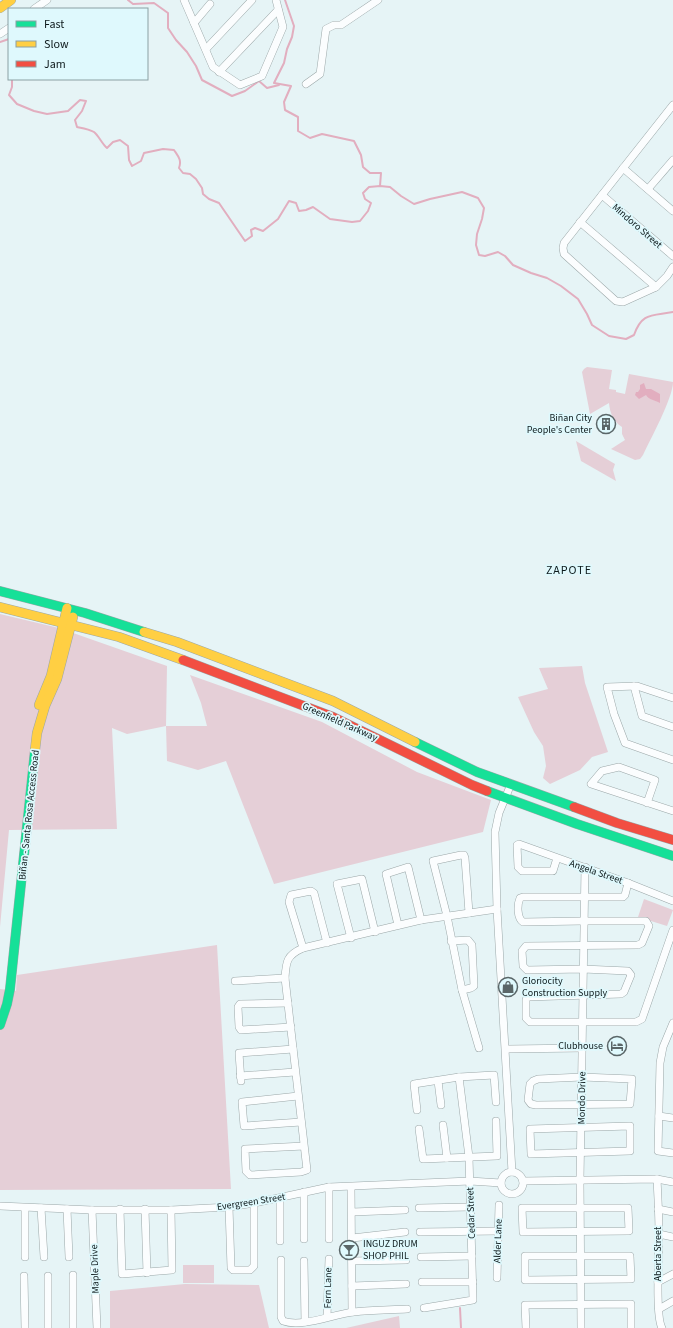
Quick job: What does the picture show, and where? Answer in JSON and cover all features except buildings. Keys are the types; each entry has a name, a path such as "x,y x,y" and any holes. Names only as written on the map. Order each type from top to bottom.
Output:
{"main road":[{"path":"0,8 11,0"},
{"name":"Greenfield Parkway","path":"0,591 71,609 177,642 333,701 477,772 617,823 673,840"},
{"name":"Greenfield Parkway","path":"0,607 119,637 166,654 333,717 467,782 506,798 607,835 673,856"},
{"name":"Biñan - Santa Rosa Access Road","path":"0,1025 37,733 45,706 57,679 71,609"},
{"path":"414,757 420,744"}],"street":[{"path":"35,8 47,0"},
{"path":"184,0 213,68 240,85 262,76 283,27 276,0"},
{"path":"206,49 252,0"},
{"path":"306,84 320,74 326,29 334,25 341,25 378,0"},
{"path":"194,23 210,4"},
{"path":"220,72 278,10"},
{"path":"673,105 580,222 564,243 563,248 564,254 616,301 623,302 656,287 667,276 673,267"},
{"path":"648,189 673,161"},
{"path":"623,168 673,211"},
{"name":"Mindoro Street","path":"602,195 673,256"},
{"path":"580,222 656,287"},
{"path":"634,686 642,716 673,727"},
{"path":"673,698 637,686 607,687 614,714 625,743 673,760"},
{"path":"647,803 655,780 619,767 602,771 591,784 647,803 673,810"},
{"path":"511,784 499,813 495,832 497,908 512,1172"},
{"name":"Angela Street","path":"558,858 553,871 522,871 518,867 517,845 519,844 585,867 673,901"},
{"path":"469,913 465,858 461,854 433,861 447,916 462,990 479,1048"},
{"path":"398,925 386,874 408,867 421,920"},
{"name":"Mondo Drive","path":"581,1328 580,1180 582,1152 583,921 585,867"},
{"path":"351,938 337,884 362,878 375,932"},
{"path":"628,883 625,895 623,897 520,898 518,901 519,918 523,922 646,921 649,926 640,945 526,946 522,951 523,966 527,970 628,971 631,975 623,994 529,996 526,1000 526,1018 530,1022 636,1022 642,1018 673,930"},
{"path":"303,948 289,902 291,896 311,891 314,893 326,943"},
{"path":"304,1146 246,1149 246,1171 250,1175 301,1172 307,1170 285,978 285,968 293,953 303,948 351,938 398,925 497,908"},
{"path":"451,941 468,940 472,945 474,986 462,990"},
{"path":"235,981 285,978"},
{"path":"288,1003 240,1004 238,1007 239,1027 241,1030 291,1027"},
{"path":"673,1023 663,1047 660,1063 658,1151 673,1153"},
{"path":"506,1049 583,1048"},
{"path":"293,1049 239,1053 240,1079 295,1072"},
{"path":"417,1110 414,1084 459,1077 494,1075 496,1102"},
{"name":"Cedar Street","path":"424,1308 473,1300 469,1157 459,1077"},
{"path":"582,1077 632,1079 630,1104 536,1106 531,1104 528,1100 530,1084 533,1080 582,1077"},
{"path":"438,1081 441,1105"},
{"path":"298,1096 242,1102 244,1126 301,1122"},
{"path":"659,1116 673,1118"},
{"path":"419,1129 422,1159 497,1156 496,1121"},
{"path":"443,1125 447,1158"},
{"path":"630,1126 630,1151 531,1154 530,1129 581,1128 630,1126"},
{"path":"512,1172 518,1173 523,1181 520,1191 513,1194 509,1194 503,1190 501,1183 506,1174 512,1172"},
{"path":"523,1181 657,1179 673,1182"},
{"name":"Aberta Street","path":"657,1179 659,1234 658,1282 659,1309 662,1328"},
{"name":"Evergreen Street","path":"0,1206 92,1210 171,1210 229,1207 329,1187 470,1181 501,1183"},
{"path":"329,1187 329,1239"},
{"path":"350,1187 352,1212 352,1312"},
{"path":"304,1192 304,1239"},
{"path":"280,1198 280,1241"},
{"path":"229,1207 230,1265 232,1270 250,1270 254,1266 254,1203"},
{"name":"Alder Lane","path":"497,1278 499,1205"},
{"path":"419,1208 470,1207"},
{"path":"24,1256 25,1208"},
{"path":"41,1208 44,1257"},
{"path":"522,1208 628,1208 628,1231 581,1232 522,1232 522,1208"},
{"path":"67,1209 69,1257"},
{"path":"120,1209 122,1274 172,1270 171,1210"},
{"path":"145,1209 147,1273"},
{"path":"658,1209 673,1212"},
{"name":"Maple Drive","path":"92,1210 97,1328"},
{"path":"352,1212 405,1210"},
{"path":"420,1232 498,1231"},
{"path":"352,1238 405,1232"},
{"path":"659,1234 673,1236"},
{"path":"421,1257 472,1256"},
{"path":"525,1256 630,1256 630,1279 581,1280 525,1280 525,1256"},
{"name":"Fern Lane","path":"327,1317 329,1259"},
{"path":"281,1260 281,1317 283,1321 305,1322 352,1312 407,1309"},
{"path":"352,1261 406,1260"},
{"path":"304,1261 305,1322"},
{"path":"658,1282 673,1274"},
{"path":"73,1275 73,1328"},
{"path":"24,1276 25,1328"},
{"path":"48,1276 48,1328"},
{"path":"422,1282 473,1282"},
{"path":"352,1286 406,1284"},
{"path":"659,1309 673,1301"},
{"path":"526,1328 525,1305 581,1304 631,1304 631,1328"}],"shaded area":[{"path":"587,367 612,370 609,389 625,394 629,374 673,382 669,398 656,430 640,459 635,460 611,449 625,440 622,434 622,427 612,416 609,403 590,414 582,372"},
{"path":"644,383 646,389 651,389 660,394 660,403 650,399 646,395 639,399 635,395 640,389 640,385"},
{"path":"576,441 615,464 613,470 616,481 581,461"},
{"path":"0,614 59,628 167,666 166,726 127,734 112,728 117,829 9,830 0,927"},
{"path":"582,666 585,683 608,752 592,757 580,770 550,784 543,778 546,766 543,746 534,732 518,697 548,689 539,668"},
{"path":"190,675 322,722 417,772 491,800 483,832 274,884 226,761 198,770 167,761 166,726 207,726 201,703"},
{"path":"644,899 673,910 667,926 638,917"},
{"path":"217,945 231,1189 0,1190 0,989 16,991 17,975"},
{"path":"183,1265 214,1265 214,1283 183,1283"},
{"path":"185,1284 259,1285 269,1328 110,1328 110,1291"},
{"path":"399,1316 400,1328 346,1328"}],"waterway":[{"path":"128,0 133,4 154,3 168,13 168,28 187,52 196,66 202,80 232,96 245,91 259,81 267,88 279,85"},
{"path":"285,0 294,26 284,63 274,83 291,86 284,102 285,110 298,117 298,131 310,138 322,134 354,141 361,155 363,167 370,173 381,173 380,186"},
{"path":"0,42 8,39"},
{"path":"12,80 12,87 9,95 17,104 34,111 47,114 68,111 80,100 86,101 82,111 75,120 77,127 94,132 107,148 113,142 120,140 128,146 129,160 132,166 141,161 144,153 163,149 174,150 180,160 179,168 183,173 190,174 196,179 202,188 203,194 209,199 219,203 245,241 252,236 251,230 255,228 263,231 278,219 289,201 296,203 299,211 313,207 330,219 352,222 360,221 368,211 371,203 365,199 363,193 369,187 390,187 414,204 462,192 478,198 484,208 477,234 476,245 479,255 485,256 498,252 505,256 513,265 547,278 561,286 578,299 592,325 609,336 626,339 634,335 641,322 649,316 673,312"},
{"path":"460,1308 461,1328"}],"traffic: fast":[{"path":"0,591 85,613 144,632"},
{"path":"415,742 477,772 574,807"},
{"path":"0,1025 10,989 35,750"},
{"path":"487,791 577,824 673,856"}],"traffic: slow":[{"path":"0,8 11,0"},
{"path":"0,607 119,637 183,660"},
{"path":"39,705 51,676 67,608"},
{"path":"35,750 37,733 45,706 57,679 73,617"},
{"path":"144,632 177,642 333,701 415,742"}],"traffic: jam":[{"path":"183,660 333,717 487,791"},
{"path":"574,807 617,823 673,840"}],"place":[{"name":"Biñan City People's Center","path":"606,424"},
{"name":"Gloriocity Construction Supply","path":"508,987"},
{"name":"Clubhouse","path":"617,1046"},
{"name":"INGUZ DRUM SHOP PHIL","path":"349,1250"}],"district":[{"name":"ZAPOTE","path":"569,570"}]}
